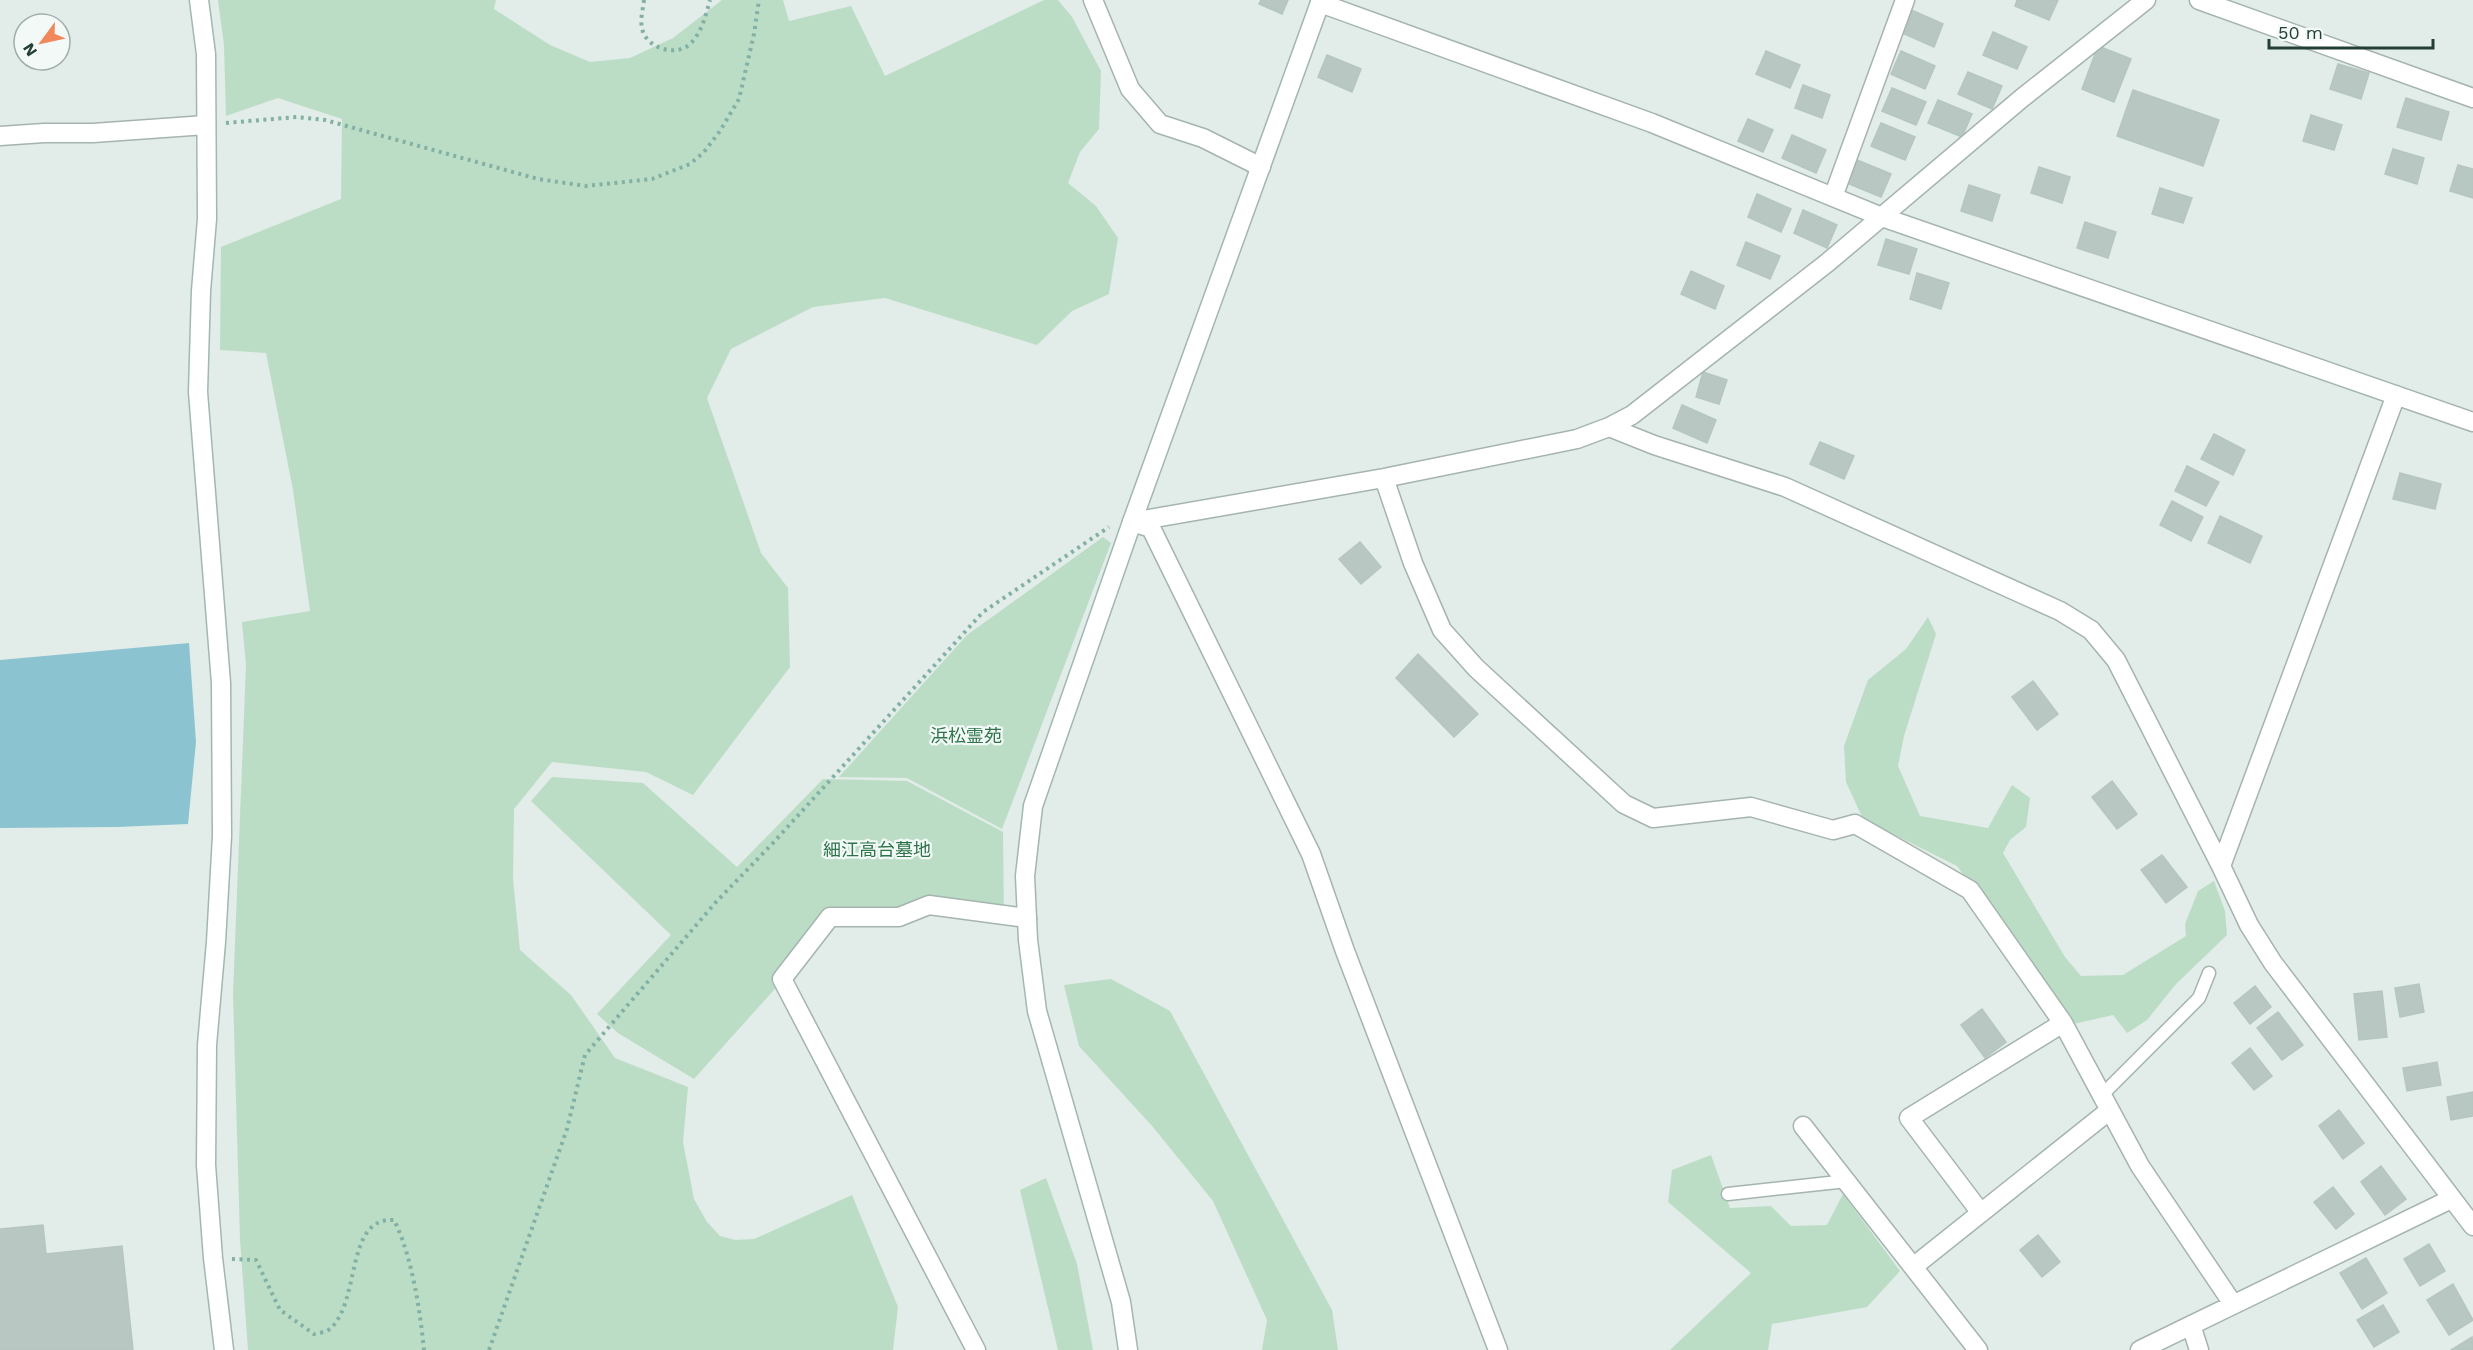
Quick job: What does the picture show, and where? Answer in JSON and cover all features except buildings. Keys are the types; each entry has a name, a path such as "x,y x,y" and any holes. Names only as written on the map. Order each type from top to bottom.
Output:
{"street":[{"path":"198,0 206,54 207,219 201,291 198,393 221,694 222,836 207,1045 206,1165 213,1258 224,1350"},
{"path":"1093,0 1130,89 1160,124 1203,138 1261,167"},
{"path":"1833,197 1905,0"},
{"path":"1132,522 1383,478 1578,439 1609,427 1632,415 1827,263 2022,98 2146,0"},
{"path":"2199,0 2473,98"},
{"path":"1128,1350 1121,1302 1036,1011 1025,876 1033,806 1132,522 1320,2 1652,123 1882,217 2473,422"},
{"path":"0,136 93,133 206,125"},
{"path":"2221,866 2396,395"},
{"path":"1609,427 1654,445 1785,487 2060,611 2091,630 2116,660 2249,925 2273,963 2473,1226"},
{"path":"1383,478 1413,563 1442,630 1476,668 1624,804 1653,818 1751,807 1833,830 1855,824 1970,890 2063,1023 2140,1166 2233,1304"},
{"path":"1132,522 1151,528 1311,854 1345,951 1498,1350"},
{"path":"976,1350 782,979 830,917 899,917 929,905 1027,918"},
{"path":"1981,1213 1909,1118 2063,1023"},
{"path":"1913,1267 1981,1213 2106,1102"},
{"path":"1803,1126 1978,1350"},
{"path":"2140,1350 2451,1199"},
{"path":"2190,1325 2199,1350"}],"lane":[{"path":"2106,1102 2199,998 2209,973"},
{"path":"1728,1194 1847,1181"}],"path":[{"path":"644,0 642,28 646,40 653,45 674,51 689,46 698,36 710,0"},
{"path":"206,125 297,117 325,120 538,179 586,186 652,179 690,164 704,152 720,131 739,99 759,0"},
{"path":"489,1350 567,1129 585,1054 716,902 773,843 982,612 1108,528 1126,521 1132,522"},
{"path":"213,1258 256,1260 280,1310 314,1334 330,1329 346,1307 361,1240 374,1224 386,1219 394,1220 402,1235 421,1312 424,1350"}],"green space":[{"path":"218,0 496,0 494,9 550,45 590,62 630,58 673,38 722,0 783,0 789,21 851,6 885,76 1044,0 1058,0 1072,17 1101,71 1099,129 1080,152 1068,183 1096,206 1118,238 1109,294 1072,311 1037,345 885,298 813,307 731,349 707,398 761,553 788,588 790,667 693,795 646,772 552,762 514,809 513,879 520,950 571,995 615,1058 688,1087 683,1142 694,1199 707,1222 720,1236 735,1240 754,1239 852,1195 898,1307 893,1350 248,1350 240,1239 233,994 246,665 242,622 310,611 293,490 266,353 220,350 221,247 341,199 342,119 278,98 226,116 224,45"},
{"name":"浜松霊苑","path":"1103,537 1111,543 1002,829 907,778 839,777 967,635"},
{"path":"1928,617 1936,634 1904,736 1898,766 1920,816 1988,828 2012,785 2030,798 2026,827 2010,840 2003,853 2065,957 2081,976 2123,975 2186,936 2185,924 2198,891 2214,881 2225,911 2227,935 2176,984 2147,1020 2127,1033 2113,1015 2069,1025 2039,977 1957,866 1863,819 1846,782 1844,746 1868,680 1906,649"},
{"name":"細江高台墓地","path":"552,777 643,783 737,867 823,779 907,781 1003,832 1004,925 926,909 841,915 694,1079 618,1033 597,1014 671,935 531,801"},
{"path":"1111,979 1170,1011 1332,1310 1338,1350 1262,1350 1267,1320 1213,1201 1153,1127 1079,1046 1064,985"},
{"path":"1711,1155 1730,1208 1771,1206 1791,1226 1827,1225 1843,1194 1900,1271 1867,1307 1772,1324 1768,1350 1670,1350 1751,1273 1668,1202 1672,1170"},
{"path":"1046,1178 1077,1264 1093,1350 1058,1350 1020,1190"}],"water":[{"path":"189,643 196,742 188,824 0,828 0,660"}]}
